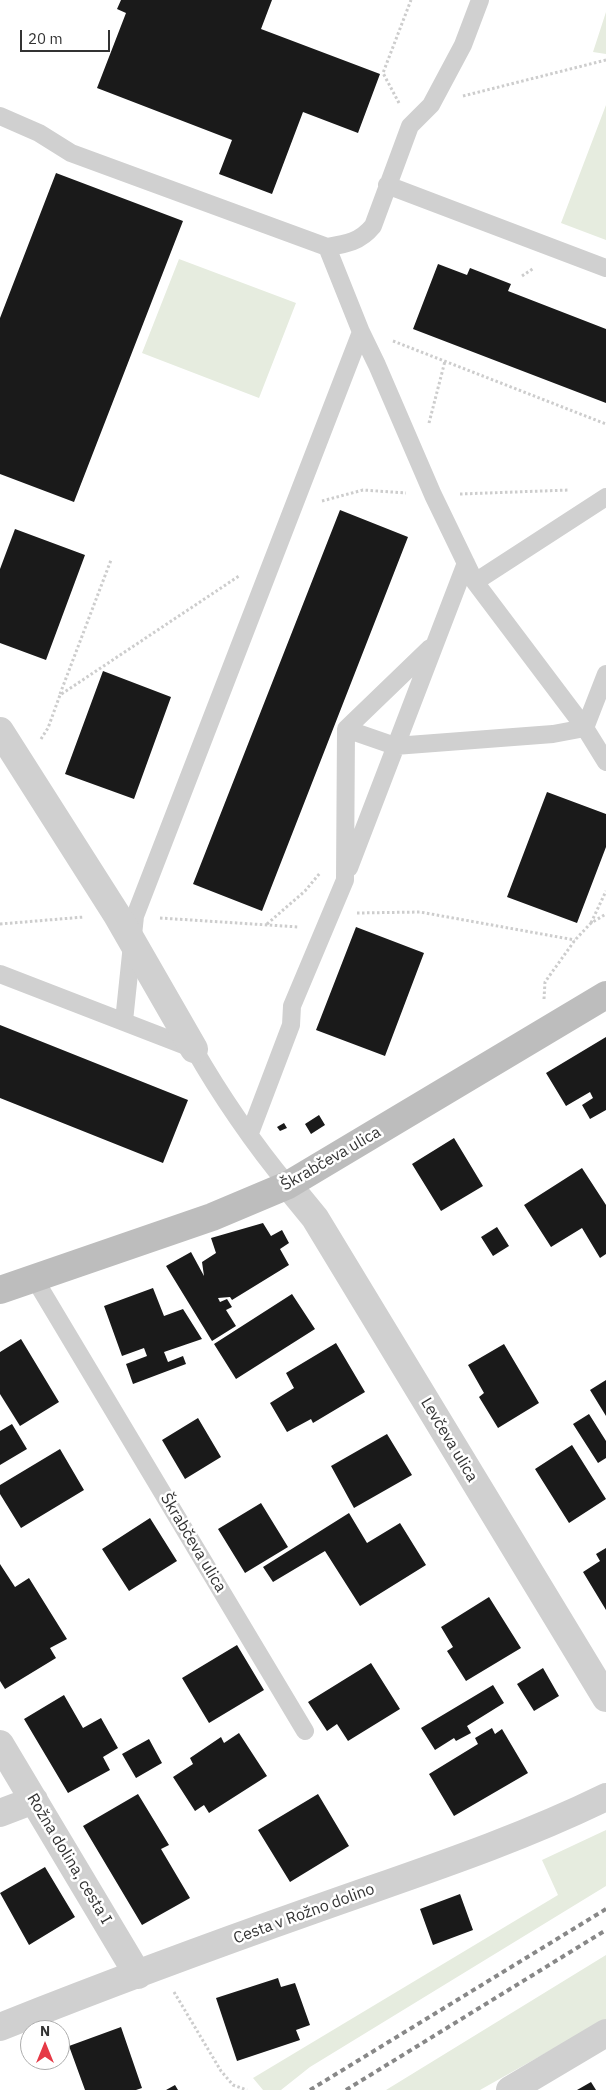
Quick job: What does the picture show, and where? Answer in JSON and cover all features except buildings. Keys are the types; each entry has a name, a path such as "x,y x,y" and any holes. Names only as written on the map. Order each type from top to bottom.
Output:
{"street":[{"path":"0,731 126,915 133,944 194,1049"},
{"name":"Škrabčeva ulica","path":"0,1290 212,1217 288,1184 606,995"},
{"name":"Levčeva ulica","path":"288,1184 315,1218 606,1698"},
{"name":"Rožna dolina, cesta I","path":"0,1744 34,1800 150,1970"},
{"name":"Cesta v Rožno dolino","path":"0,2027 150,1970 422,1873 572,1813 606,1797"},
{"path":"0,1812 34,1800"},
{"path":"510,2090 606,2033"}],"lane":[{"path":"0,116 39,133 72,153 327,247 349,244 364,237 373,226 410,126 431,104 463,45 480,0"},
{"path":"387,185 606,268"},
{"path":"327,247 361,332 419,463 475,582 585,728 606,762"},
{"path":"126,915 276,552 361,332"},
{"path":"475,582 606,497"},
{"path":"250,1133 291,1025 292,1006 328,921 466,563"},
{"path":"344,880 346,729 434,644"},
{"path":"585,728 606,674"},
{"path":"346,729 395,746 553,734 585,728"},
{"path":"124,1021 133,944"},
{"path":"0,974 194,1049 208,1074 270,1163 288,1184"},
{"name":"Škrabčeva ulica","path":"34,1278 305,1731"}],"path":[{"path":"410,126 383,73 412,0"},
{"path":"431,104 606,60"},
{"path":"361,332 403,344 606,424"},
{"path":"419,463 445,361"},
{"path":"60,695 276,552"},
{"path":"24,768 48,728 111,560"},
{"path":"266,925 305,891 332,859 345,838"},
{"path":"591,923 606,893"},
{"path":"0,924 126,915 266,925 420,912 574,940"},
{"path":"544,1002 545,982 574,940 591,923 606,914"},
{"path":"150,1970 221,2071 233,2085 247,2090"}],"shaded area":[{"path":"606,12 606,54 593,52"},
{"path":"606,105 606,240 561,223"},
{"path":"179,259 296,303 259,398 142,353"},
{"path":"606,1830 606,1886 310,2067 281,2090 263,2090 253,2078 558,1895 542,1860"},
{"path":"606,1955 606,2019 480,2090 386,2090"}],"railway":[{"path":"310,2090 606,1909"},
{"path":"346,2090 606,1930"}]}
